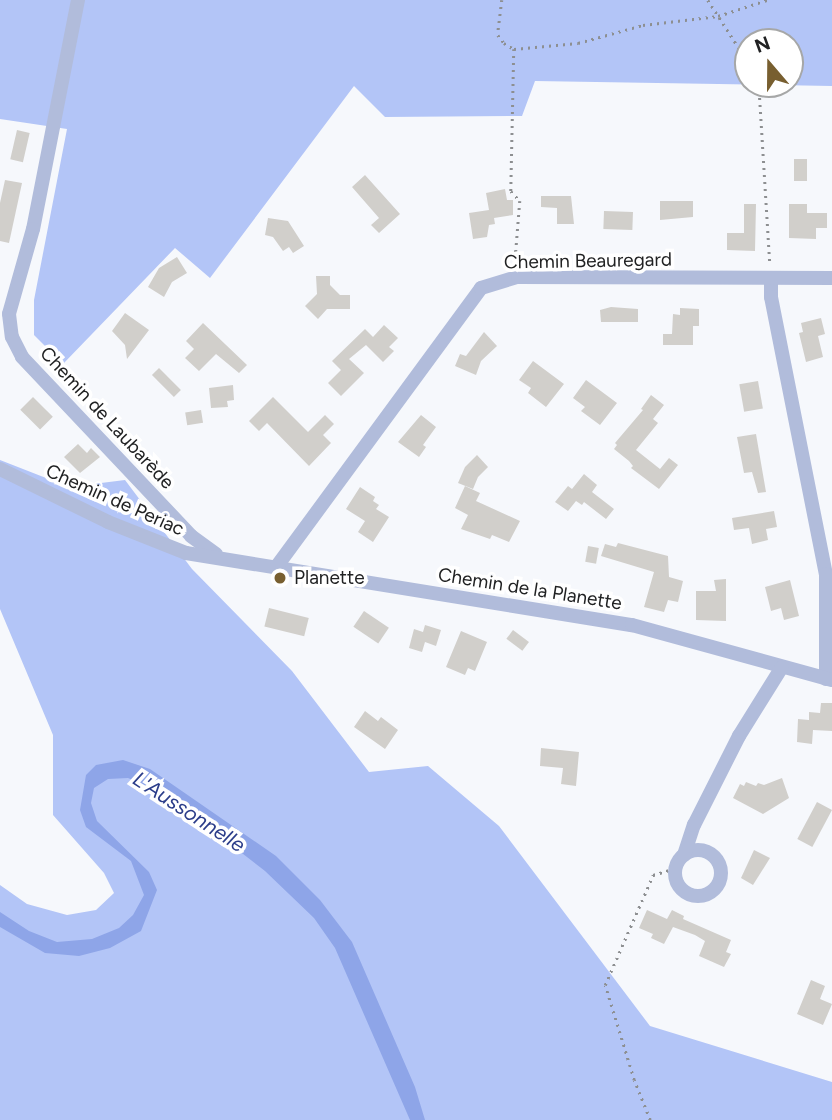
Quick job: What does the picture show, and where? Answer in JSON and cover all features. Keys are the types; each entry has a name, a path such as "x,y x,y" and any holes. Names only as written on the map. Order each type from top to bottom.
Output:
{"street":[{"name":"Chemin de Laubarède","path":"78,0 33,229 9,314 12,337 31,366 191,536 218,555"},
{"name":"Chemin Beauregard","path":"277,566 481,288 518,277 832,278"},
{"path":"771,278 771,298 827,574 829,680"},
{"name":"Chemin de Periac","path":"0,469 121,527 186,553 218,555"},
{"name":"Chemin de la Planette","path":"218,555 632,625 829,680"},
{"path":"684,855 693,851 710,854 721,870 716,887 707,894 687,893 677,882 676,868 684,855 694,825 739,736 782,667"}],"path":[{"path":"502,0 499,34 504,43 514,49 578,43 643,26 718,16 767,0"},
{"path":"708,0 734,41"},
{"path":"514,49 511,191 520,201 514,255 518,277"},
{"path":"760,98 771,278"},
{"path":"650,1120 634,1080 605,985 653,875 676,868"}],"shaded area":[{"path":"0,0 832,0 832,86 804,86 804,28 734,28 734,84 535,81 522,116 385,117 354,86 210,278 175,248 63,364 34,335 34,300 67,129 0,119"},
{"path":"0,460 69,487 125,480 192,569 292,671 369,772 428,766 499,826 650,1026 832,1082 832,1120 0,1120 0,885 27,904 67,915 96,910 114,893 104,873 53,815 53,735 0,609"}],"water":[{"name":"L'Aussonnelle","path":"123,760 150,769 276,856 320,900 352,942 415,1087 425,1120 410,1120 335,948 314,918 265,871 167,795 128,778 108,779 94,788 91,803 97,821 149,872 157,890 141,931 110,948 79,956 45,953 0,927 0,912 29,931 57,942 92,939 119,928 133,915 144,895 131,861 86,827 80,810 86,775 96,765"}],"building":[{"path":"17,130 30,133 23,162 10,159"},
{"path":"794,159 807,159 807,181 794,181"},
{"path":"365,175 400,214 379,233 371,225 379,218 352,187"},
{"path":"5,180 22,183 9,243 0,241 0,203"},
{"path":"505,189 507,200 513,200 513,215 494,218 495,224 489,225 487,237 473,239 469,213 489,210 486,193"},
{"path":"541,196 571,196 574,224 557,224 557,208 541,207"},
{"path":"660,201 693,201 693,217 660,220"},
{"path":"744,204 756,204 755,251 727,250 727,233 744,233"},
{"path":"789,204 807,204 807,213 827,213 827,228 816,228 816,239 789,238"},
{"path":"604,211 633,212 632,230 603,229"},
{"path":"268,218 288,221 304,246 293,253 289,247 283,251 273,237 265,235"},
{"path":"177,257 187,273 172,282 164,297 148,287 159,268"},
{"path":"316,276 330,276 330,285 340,295 350,295 350,309 327,309 318,319 305,306 317,294"},
{"path":"611,307 638,309 638,322 601,322 600,310"},
{"path":"680,308 699,309 699,326 693,326 693,345 663,345 663,334 672,334 673,314 680,315"},
{"path":"125,313 149,330 127,359 125,345 112,331"},
{"path":"821,318 825,334 818,336 823,357 806,362 799,333 803,332 801,323"},
{"path":"203,323 247,365 239,373 216,354 199,371 185,358 194,349 186,341"},
{"path":"384,325 398,338 389,347 394,351 383,362 366,345 349,359 364,373 341,396 328,383 341,370 332,361 365,329 373,337"},
{"path":"484,332 497,346 481,361 476,375 455,366 460,354 466,356"},
{"path":"533,361 564,384 546,407 528,393 531,388 519,380"},
{"path":"159,368 181,390 174,397 152,375"},
{"path":"586,380 617,403 600,425 581,411 585,407 573,398"},
{"path":"758,381 763,409 744,412 739,384"},
{"path":"233,385 234,400 227,401 228,407 211,408 209,388"},
{"path":"651,395 664,405 653,419 658,423 636,450 660,469 669,458 678,465 659,489 631,468 633,466 629,461 614,449 617,445 615,443 643,410 641,409"},
{"path":"33,397 53,417 40,430 20,410"},
{"path":"273,397 308,432 325,415 334,424 323,435 331,443 309,466 267,423 259,431 249,421"},
{"path":"201,410 203,423 187,425 185,413"},
{"path":"421,415 436,427 423,445 426,447 419,457 398,442"},
{"path":"756,434 766,492 758,493 752,472 744,473 737,437"},
{"path":"78,444 87,453 91,448 100,457 80,473 64,457"},
{"path":"477,455 488,467 478,477 473,489 458,483 465,467"},
{"path":"584,474 597,485 592,492 614,509 606,519 584,502 582,505 576,501 568,511 555,502 568,486 572,489"},
{"path":"465,486 480,493 476,501 520,521 509,542 492,535 490,539 461,529 468,515 455,508"},
{"path":"360,487 375,497 373,501 379,505 376,509 389,517 373,542 358,532 365,521 346,509"},
{"path":"774,511 777,527 766,529 768,540 752,544 749,528 734,530 732,518"},
{"path":"618,543 668,556 669,577 683,581 678,602 668,600 664,612 644,607 654,572 601,556 605,544 616,547"},
{"path":"588,546 599,548 596,564 585,562"},
{"path":"726,579 726,621 696,620 696,591 716,591 714,580"},
{"path":"790,580 799,616 784,620 781,608 771,611 765,587"},
{"path":"269,608 309,618 304,636 264,626"},
{"path":"364,611 389,628 378,644 353,627"},
{"path":"425,625 441,630 436,646 425,642 422,652 409,648 414,629 423,632"},
{"path":"513,630 529,642 522,651 506,639"},
{"path":"461,631 487,642 475,671 468,668 465,675 446,667"},
{"path":"821,703 832,703 832,731 813,730 812,744 797,742 798,719 809,720 809,712 820,713"},
{"path":"365,711 378,721 381,717 398,730 385,749 354,727"},
{"path":"541,748 579,752 576,786 561,784 563,768 540,766"},
{"path":"782,778 789,798 763,814 733,798 740,784 744,786 746,782 756,786 758,783 764,785"},
{"path":"817,802 832,810 812,847 797,839"},
{"path":"754,850 770,858 753,885 741,878"},
{"path":"647,910 667,919 672,910 684,916 683,919 731,940 726,952 731,954 724,967 699,956 705,941 695,935 673,927 664,944 651,938 653,934 639,928"},
{"path":"811,980 825,986 820,999 832,1004 823,1025 797,1014"}],"place":[{"name":"Planette","path":"280,578"}]}
